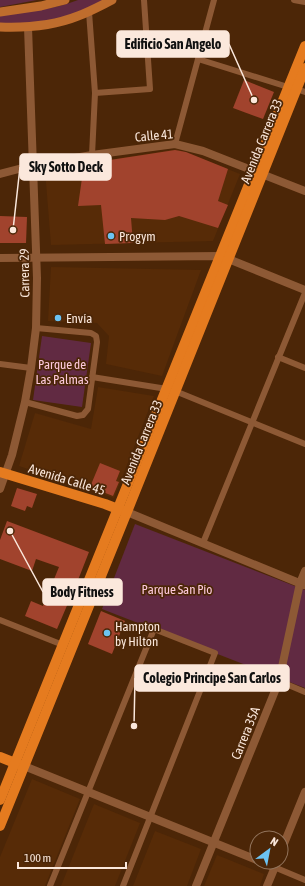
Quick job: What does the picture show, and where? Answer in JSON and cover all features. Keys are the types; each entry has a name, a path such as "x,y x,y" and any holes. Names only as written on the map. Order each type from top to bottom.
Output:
{"main road":[{"path":"0,12 41,6 65,0"},
{"path":"0,27 28,27 57,23 89,12 112,0"},
{"name":"Avenida Carrera 33","path":"297,90 305,46"},
{"name":"Avenida Carrera 33","path":"0,800 19,765 258,173 297,90 305,68"},
{"name":"Avenida Calle 45","path":"3,473 122,510"},
{"name":"Avenida Carrera 33","path":"0,826 19,765 62,645 122,510"},
{"path":"0,757 19,765"}],"street":[{"path":"95,93 150,89 144,0"},
{"path":"175,144 214,0"},
{"path":"294,0 305,2"},
{"path":"89,12 95,93 92,155"},
{"name":"Carrera 29","path":"0,489 3,473 12,455 25,402 36,328 37,290 34,165 28,27"},
{"path":"198,58 297,90"},
{"name":"Calle 41","path":"0,174 34,165 92,155 175,144 203,151 305,192"},
{"path":"0,258 224,257 305,291 203,543"},
{"path":"25,402 77,416 83,415 88,409 97,338 89,332 36,328"},
{"path":"278,357 305,368"},
{"path":"0,364 31,368"},
{"path":"92,377 171,390 305,444"},
{"path":"122,510 303,584"},
{"name":"Carrera 35A","path":"196,886 279,681 305,571"},
{"path":"0,620 62,645"},
{"path":"50,886 154,629 215,653 123,886"},
{"path":"279,681 305,692"},
{"path":"19,765 249,857"},
{"path":"289,831 305,792"},
{"path":"267,886 274,870"},
{"path":"284,870 302,881"}],"shaded area":[{"path":"177,149 240,174 213,241 51,245 45,170"},
{"path":"51,267 201,270 162,376 106,364 109,336 97,323 48,321"},
{"path":"98,387 154,396 114,498 19,466 35,413 91,429"},
{"path":"32,779 80,799 45,886 0,886 0,857"},
{"path":"94,804 140,823 115,886 61,886"},
{"path":"155,831 201,849 187,886 133,886"},
{"path":"217,855 249,868 249,870 254,870 264,874 260,886 204,886"}],"green space":[{"path":"0,0 37,0 0,7"},
{"path":"78,0 105,0 76,13 45,23 0,24 0,15 49,8"},
{"name":"Parque de Las Palmas","path":"42,336 91,343 82,407 33,400"},
{"name":"Parque San Pío","path":"135,524 305,590 305,688 102,609"}],"building":[{"path":"244,80 274,92 263,119 233,108"},
{"path":"175,150 186,152 228,169 218,201 228,205 218,228 179,216 165,220 131,218 133,243 105,244 101,205 78,206 84,164"},
{"path":"0,216 27,217 26,243 0,243"},
{"path":"100,463 120,471 116,481 119,482 113,496 90,487"},
{"path":"17,488 37,494 32,508 27,506 25,511 11,506"},
{"path":"7,521 89,552 57,629 25,616 31,601 43,606 59,567 36,559 32,571 0,559 0,540"},
{"name":"Hampton by Hilton","path":"101,611 125,621 112,654 88,644"}],"place":[{"name":"Edificio San Angelo","path":"254,100"},
{"name":"Sky Sotto Deck","path":"13,230"},
{"name":"Progym","path":"111,236"},
{"name":"Envía","path":"58,318"},
{"name":"Body Fitness","path":"10,531"},
{"name":"Hampton by Hilton","path":"107,633"},
{"name":"Colegio Principe San Carlos","path":"134,726"}]}
